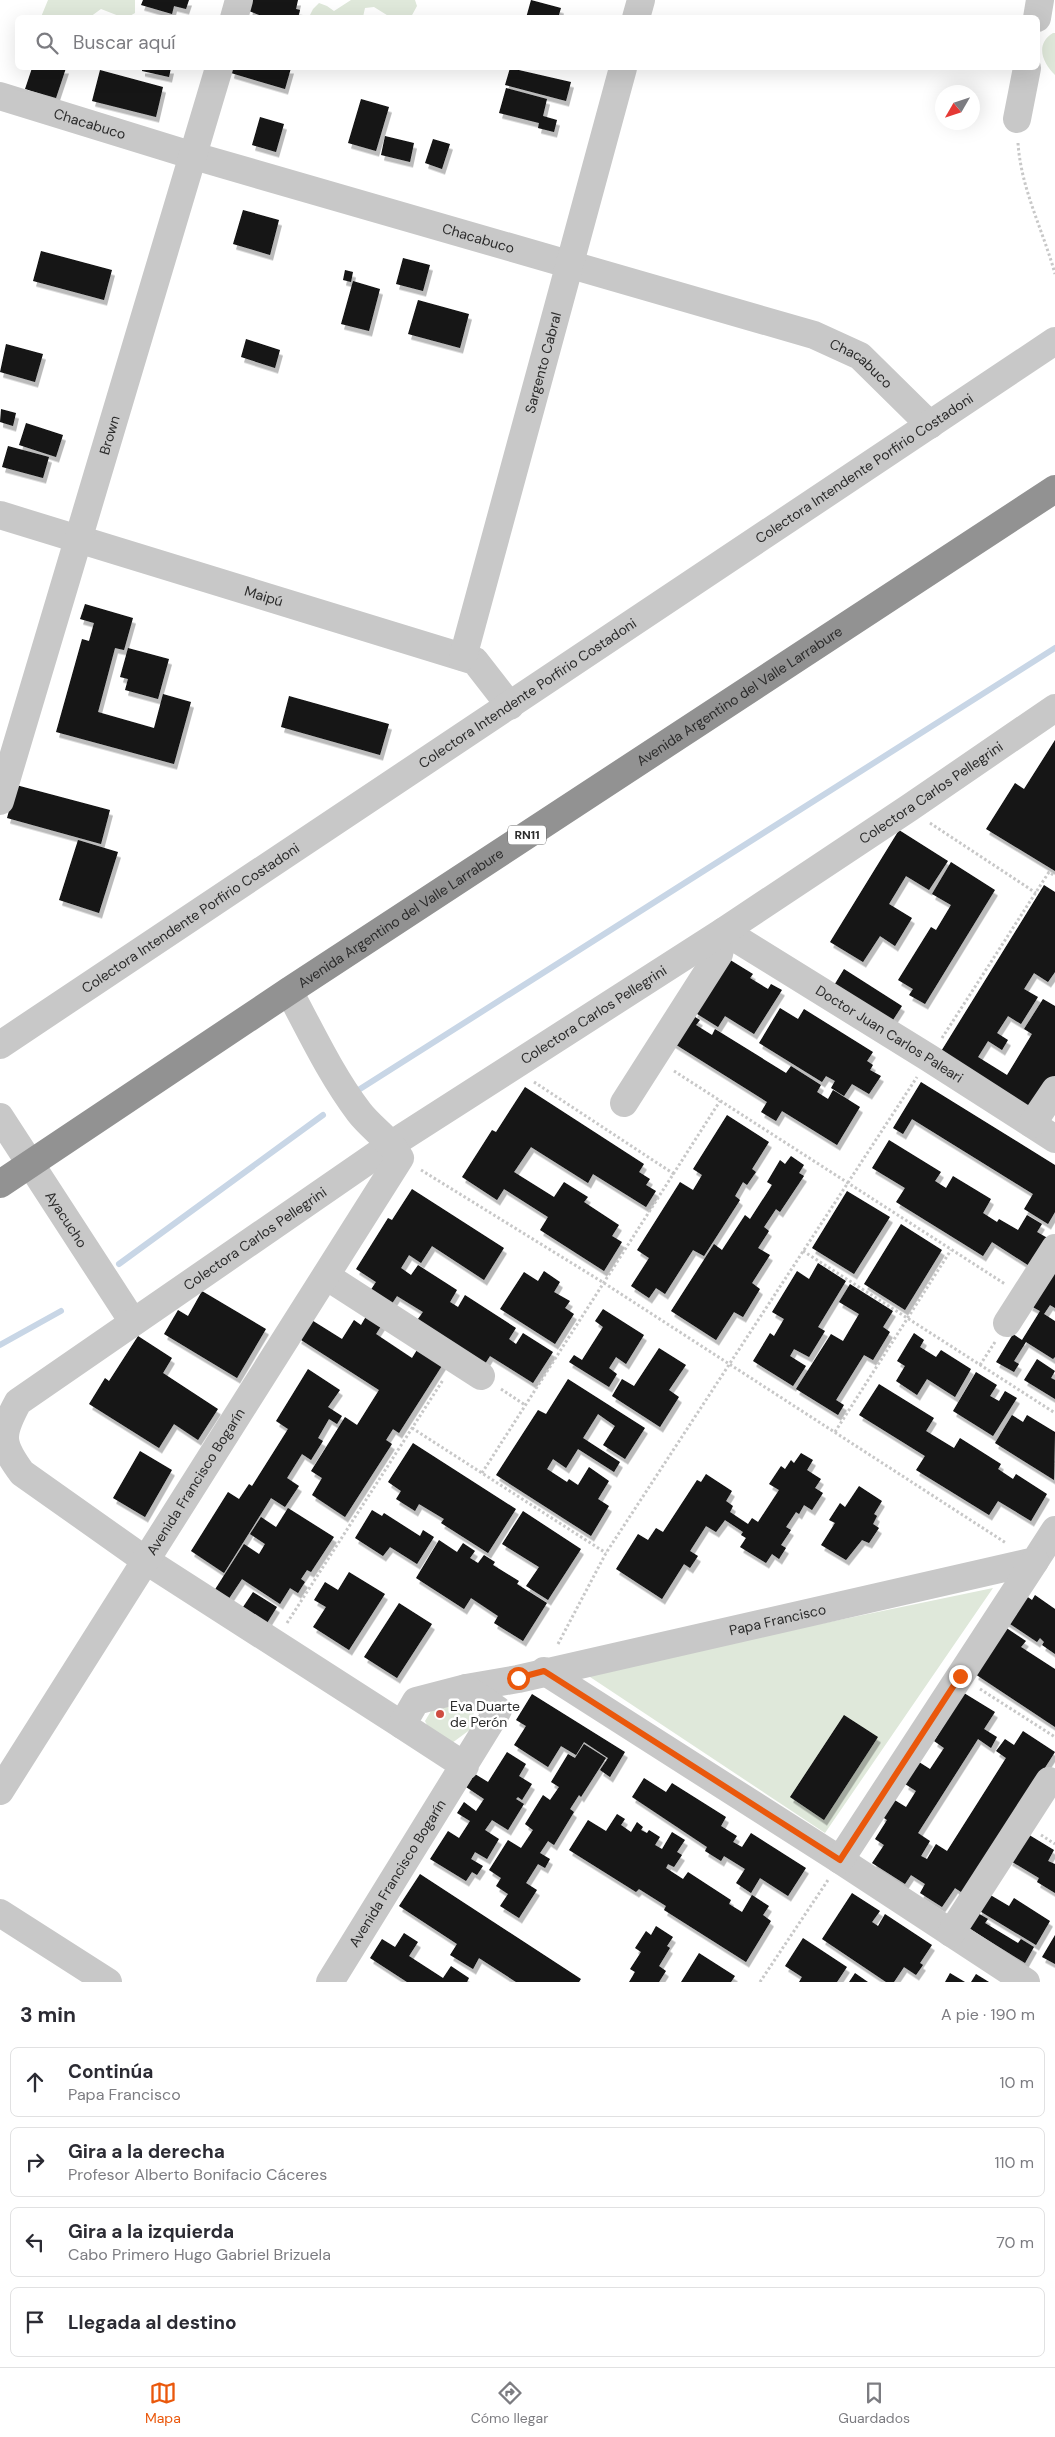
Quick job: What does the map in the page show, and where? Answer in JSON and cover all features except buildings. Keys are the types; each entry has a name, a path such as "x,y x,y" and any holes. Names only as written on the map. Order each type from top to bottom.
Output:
{"highway":[{"name":"Avenida Argentino del Valle Larrabure","path":"0,1184 1055,489"}],"street":[{"path":"235,15 239,0"},
{"path":"637,15 641,0"},
{"path":"1038,15 1040,0"},
{"name":"Brown","path":"0,801 80,540 219,70"},
{"name":"Sargento Cabral","path":"463,657 622,70"},
{"path":"1017,119 1027,70"},
{"name":"Chacabuco","path":"0,96 194,156 814,334 860,356 930,425"},
{"name":"Colectora Intendente Porfirio Costadoni","path":"0,1045 1055,341"},
{"name":"Maipú","path":"0,515 475,661 510,706"},
{"name":"Colectora Carlos Pellegrini","path":"9,1408 133,1322 396,1151 511,1067 724,931 1055,708"},
{"path":"624,1103 719,954 724,931"},
{"name":"Doctor Juan Carlos Paleari","path":"724,931 929,1058 1055,1139"},
{"path":"289,992 336,1079 360,1114 396,1151"},
{"path":"1032,1124 1055,1090"},
{"name":"Ayacucho","path":"0,1118 133,1322"},
{"name":"Avenida Francisco Bogarín","path":"396,1151 326,1276 145,1560 465,1766"},
{"path":"1007,1323 1055,1248"},
{"path":"326,1276 481,1376"},
{"path":"0,1791 145,1560 22,1473 11,1460 2,1441 9,1408"},
{"path":"840,1860 1055,1530"},
{"name":"Papa Francisco","path":"402,1724 416,1701 466,1688 518,1678 1035,1561"},
{"path":"544,1671 840,1860 1026,1982"},
{"path":"466,1688 498,1710 518,1678"},
{"name":"Avenida Francisco Bogarín","path":"330,1982 498,1710"},
{"path":"951,1933 1048,1781"},
{"path":"0,1913 108,1982"}],"path":[{"path":"1017,119 1019,158 1029,202 1055,274"},
{"path":"909,808 1036,893"},
{"path":"544,1671 606,1553 1049,872 1055,876"},
{"path":"653,1058 1024,1297"},
{"path":"511,1067 674,1174"},
{"path":"482,1473 720,1101"},
{"path":"396,1151 1035,1561"},
{"path":"803,1250 1055,1413"},
{"path":"834,1432 951,1250"},
{"path":"275,1643 456,1360"},
{"path":"481,1376 526,1405"},
{"path":"412,1428 606,1553"},
{"path":"960,1676 1055,1737"},
{"path":"760,1982 840,1860"}],"shaded area":[{"path":"48,0 135,0 135,13 132,15 116,15 101,9 93,15 42,15"},
{"path":"351,0 415,0 417,6 412,15 387,15 374,7 365,8 363,15 310,15 319,3 334,11"},
{"path":"1055,33 1055,75 1050,70 1042,53 1044,42"},
{"path":"993,1588 825,1833 584,1673"},
{"path":"463,1699 474,1710 471,1729 452,1743 431,1733 425,1721 434,1706"}],"waterway":[{"path":"360,1089 1055,648"},
{"path":"119,1264 323,1115"},
{"path":"0,1345 61,1311"}],"place":[{"name":"Eva Duarte de Perón","path":"440,1714"}],"route":[{"path":"518,1678 544,1671 840,1860 960,1676"}]}
